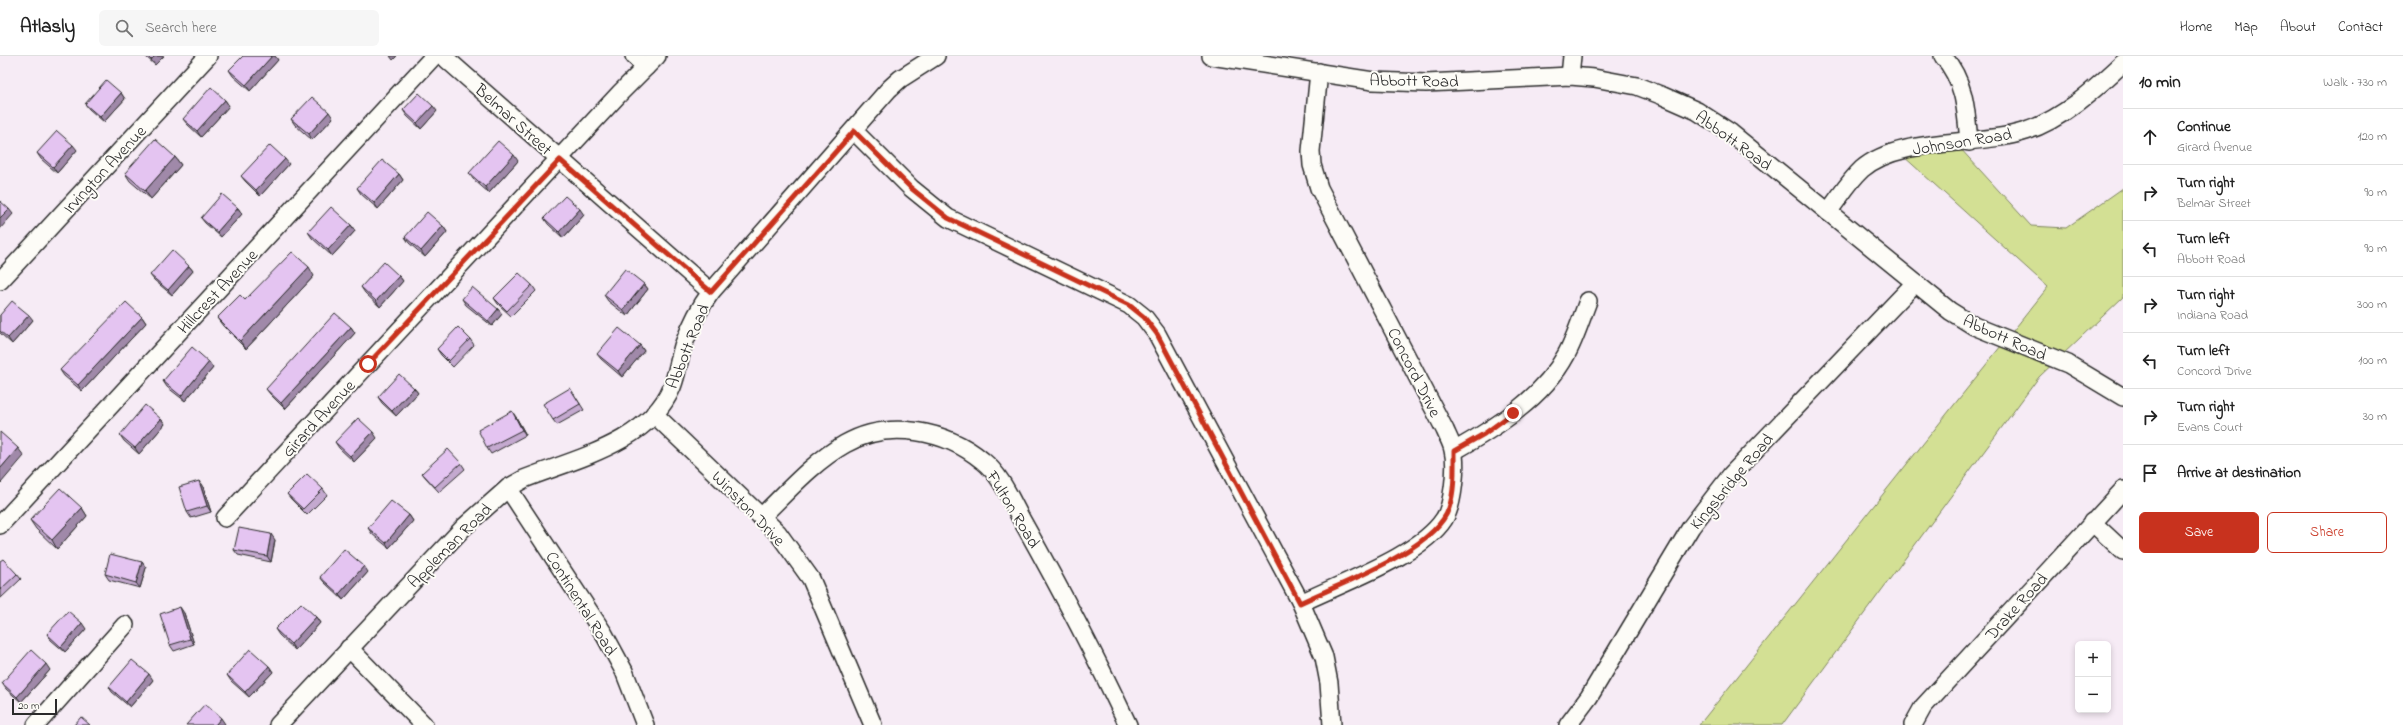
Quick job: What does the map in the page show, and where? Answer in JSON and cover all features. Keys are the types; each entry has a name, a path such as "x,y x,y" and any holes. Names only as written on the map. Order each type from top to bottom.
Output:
{"street":[{"name":"Irvington Avenue","path":"0,281 208,56"},
{"name":"Hillcrest Avenue","path":"0,526 434,56"},
{"name":"Belmar Street","path":"443,56 711,292"},
{"name":"Abbott Road","path":"654,414 672,388 684,346 702,305 711,292 900,79 936,56"},
{"name":"Abbott Road","path":"1211,56 1271,60 1318,72 1374,81 1426,83 1570,76 1637,86 1697,111 1731,133 1950,311 1974,326 2068,364 2123,397"},
{"path":"1570,76 1572,56"},
{"path":"1943,56 1953,68 1962,88 1969,142"},
{"name":"Girard Avenue","path":"225,518 560,160 646,60"},
{"name":"Johnson Road","path":"1828,212 1862,170 1888,154 1915,148 1997,138 2027,131 2056,118 2123,63"},
{"name":"Concord Drive","path":"1300,603 1402,555 1422,542 1444,519 1449,508 1454,483 1454,451 1445,430 1319,188 1312,166 1311,151 1318,72"},
{"path":"854,131 911,188 948,218 1074,276 1129,305 1144,317 1157,334 1300,603 1324,657 1329,683 1332,725"},
{"name":"Kingsbridge Road","path":"1568,725 1589,697 1691,528 1727,481 1915,283"},
{"path":"1454,451 1484,434 1513,413 1549,380 1566,355 1588,301"},
{"name":"Appleman Road","path":"278,725 464,527 508,488 524,479 623,440 654,414"},
{"name":"Winston Drive","path":"654,414 778,533 811,579 873,725"},
{"name":"Fulton Road","path":"760,516 819,462 846,443 874,433 899,430 917,430 948,440 983,461 997,476 1044,560 1128,725"},
{"name":"Continental Road","path":"508,488 604,634 624,670 645,725"},
{"name":"Drake Road","path":"1913,725 1923,707 2123,490"},
{"path":"2092,522 2123,551"},
{"path":"36,725 125,624"},
{"path":"349,648 424,725"}],"green space":[{"path":"1959,147 2031,226 2066,228 2123,188 2123,297 2039,377 1782,725 1699,725 2048,287 1902,155"}],"building":[{"path":"147,56 155,56 151,60"},
{"path":"243,56 272,56 246,85 229,70"},
{"path":"106,80 121,93 100,117 85,104"},
{"path":"211,87 225,100 197,131 183,119"},
{"path":"419,93 433,106 417,123 403,110"},
{"path":"312,97 329,112 309,134 291,119"},
{"path":"57,131 73,145 53,167 37,153"},
{"path":"155,139 175,157 145,191 125,173"},
{"path":"498,141 514,155 485,187 469,173"},
{"path":"270,145 285,159 256,190 241,176"},
{"path":"382,160 399,174 374,203 357,188"},
{"path":"222,194 238,208 217,232 201,218"},
{"path":"565,196 580,209 559,232 544,218"},
{"path":"0,201 9,209 0,218"},
{"path":"331,207 351,225 328,250 308,232"},
{"path":"427,212 443,226 421,251 405,237"},
{"path":"172,250 189,266 168,290 150,275"},
{"path":"292,252 309,267 240,341 217,318 240,295 245,300"},
{"path":"384,262 399,276 376,301 361,287"},
{"path":"625,269 644,284 623,310 604,295"},
{"path":"519,273 532,285 507,311 494,298"},
{"path":"472,287 498,309 488,321 462,299"},
{"path":"12,301 29,315 8,338 0,331 0,315"},
{"path":"126,302 142,317 78,385 60,370"},
{"path":"335,313 351,327 281,403 266,389"},
{"path":"458,327 470,339 449,361 437,349"},
{"path":"619,328 640,345 618,371 597,354"},
{"path":"192,347 209,362 181,396 163,381"},
{"path":"399,374 414,388 392,411 378,397"},
{"path":"570,388 580,404 553,420 543,404"},
{"path":"145,405 161,419 135,448 120,435"},
{"path":"512,411 522,430 487,448 478,430"},
{"path":"358,418 373,432 350,456 335,442"},
{"path":"0,432 18,448 0,469"},
{"path":"448,449 461,463 435,487 422,473"},
{"path":"307,474 323,489 303,509 287,494"},
{"path":"199,481 207,506 187,512 179,487"},
{"path":"60,488 82,508 52,540 30,520"},
{"path":"391,501 409,515 386,543 368,528"},
{"path":"239,528 271,534 267,556 234,550"},
{"path":"344,549 364,566 339,594 320,577"},
{"path":"110,554 142,562 136,583 105,574"},
{"path":"3,559 17,574 0,590 0,561"},
{"path":"301,603 316,617 291,644 275,629"},
{"path":"180,607 190,639 170,645 160,614"},
{"path":"68,611 82,623 61,647 47,634"},
{"path":"250,649 269,666 245,692 227,675"},
{"path":"31,650 46,664 17,697 2,683"},
{"path":"132,660 149,674 126,702 109,687"},
{"path":"205,704 221,718 215,725 186,725"},
{"path":"81,717 90,725 74,725"}],"route":[{"path":"368,364 560,160 711,292 854,131 911,188 948,218 987,238 1074,276 1129,305 1144,317 1157,334 1300,603 1402,555 1422,542 1444,519 1449,508 1454,483 1454,451 1484,434 1513,413"}]}
